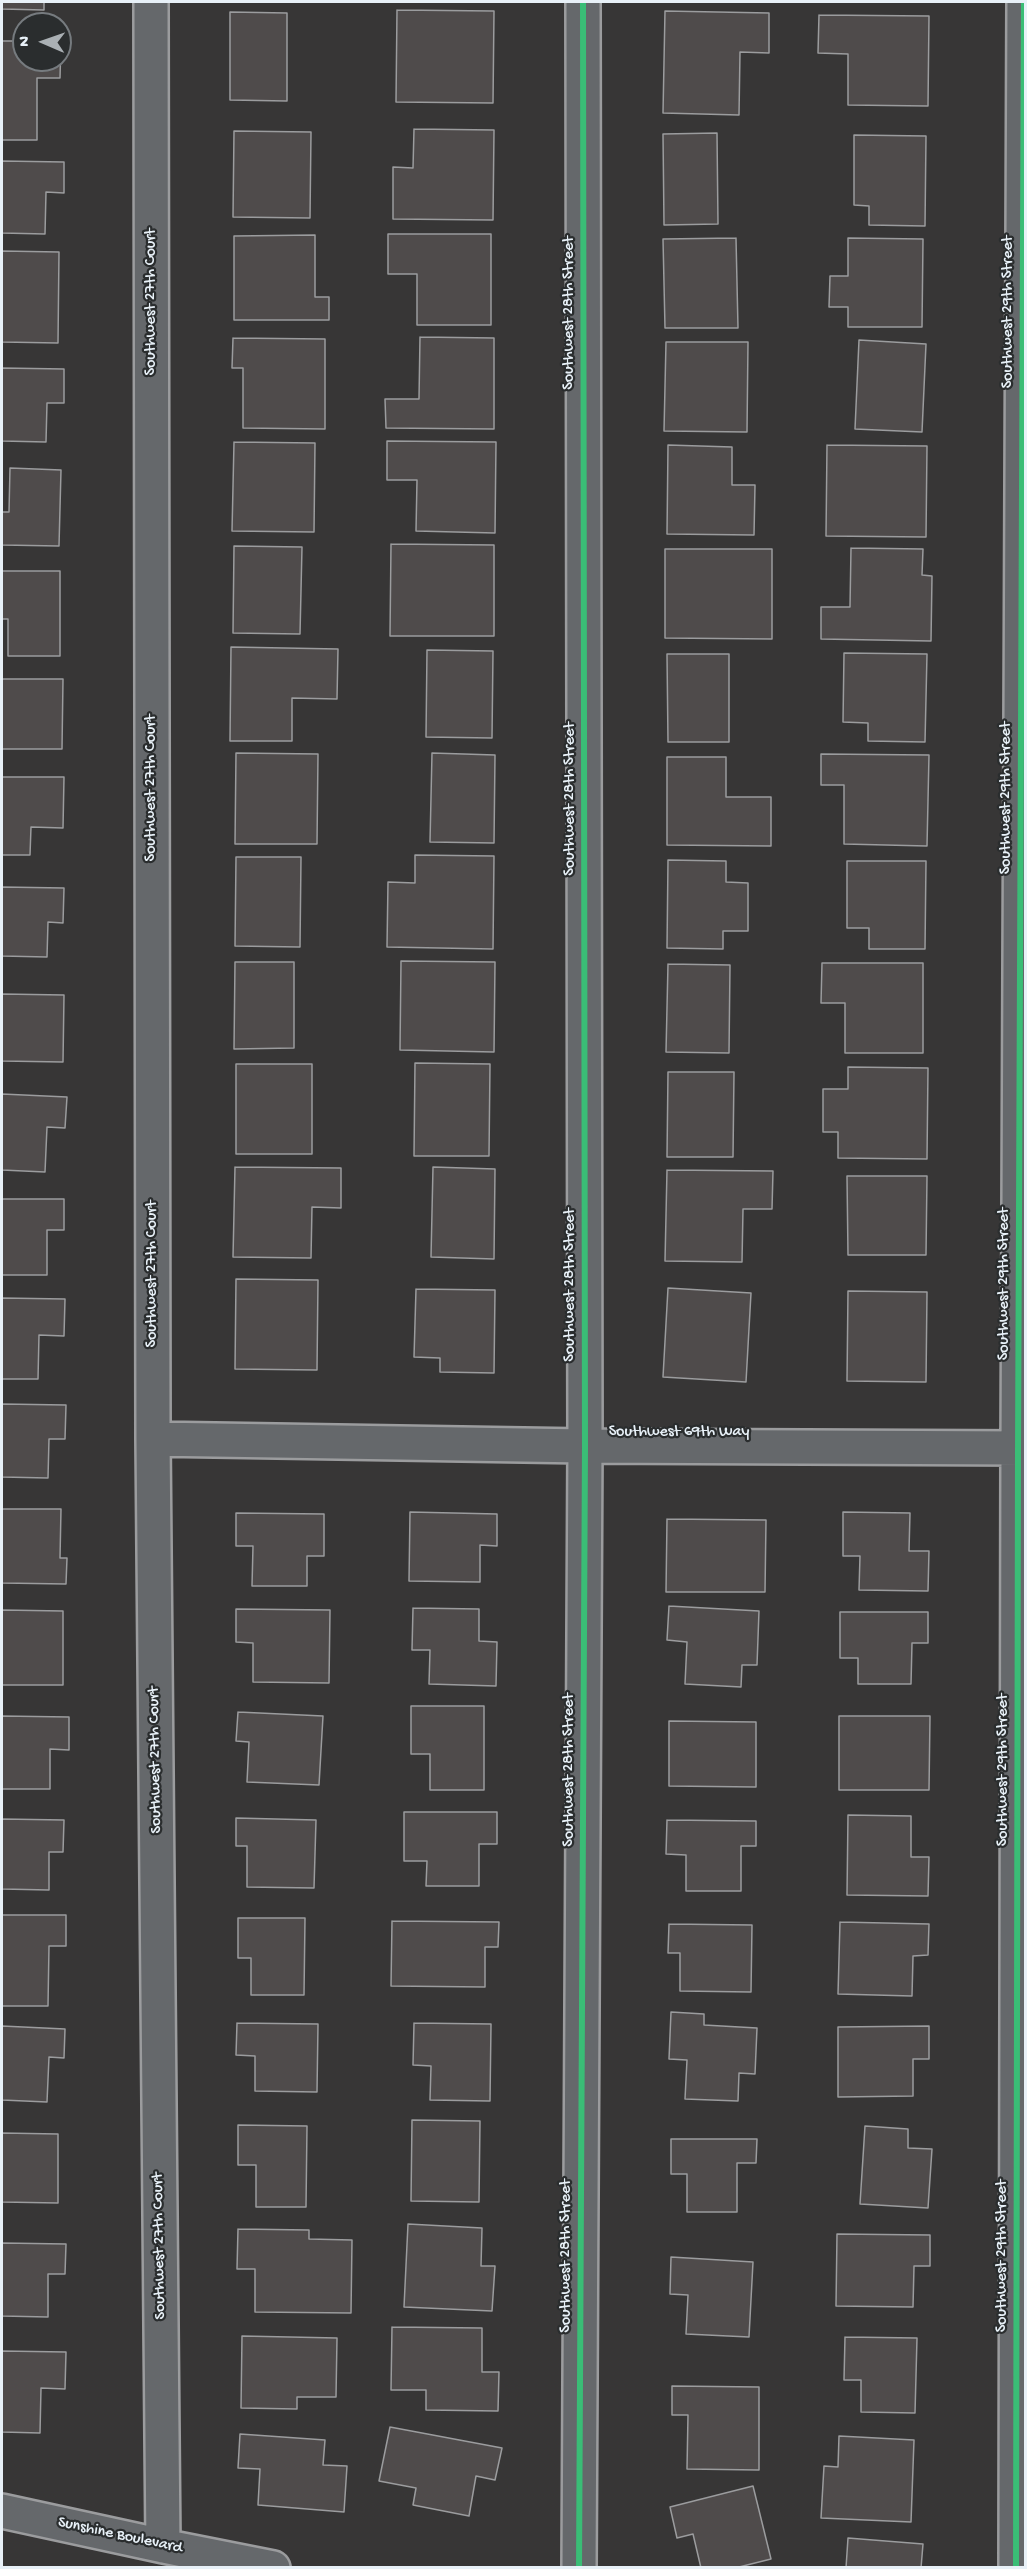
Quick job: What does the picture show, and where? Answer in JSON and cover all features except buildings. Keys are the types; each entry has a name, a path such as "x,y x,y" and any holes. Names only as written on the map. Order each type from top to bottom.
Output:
{"street":[{"name":"Southwest 27th Court","path":"151,2 153,1438 163,2546"},
{"name":"Southwest 28th Street","path":"579,2568 585,1446 583,2"},
{"name":"Southwest 29th Street","path":"1016,2568 1022,1448 1024,2"},
{"name":"Southwest 69th Way","path":"153,1438 585,1446 1022,1448"},
{"name":"Sunshine Boulevard","path":"2,2511 273,2568"}],"cycle path":[{"path":"579,2568 585,1446 583,2"},
{"path":"1016,2568 1024,2"}]}
